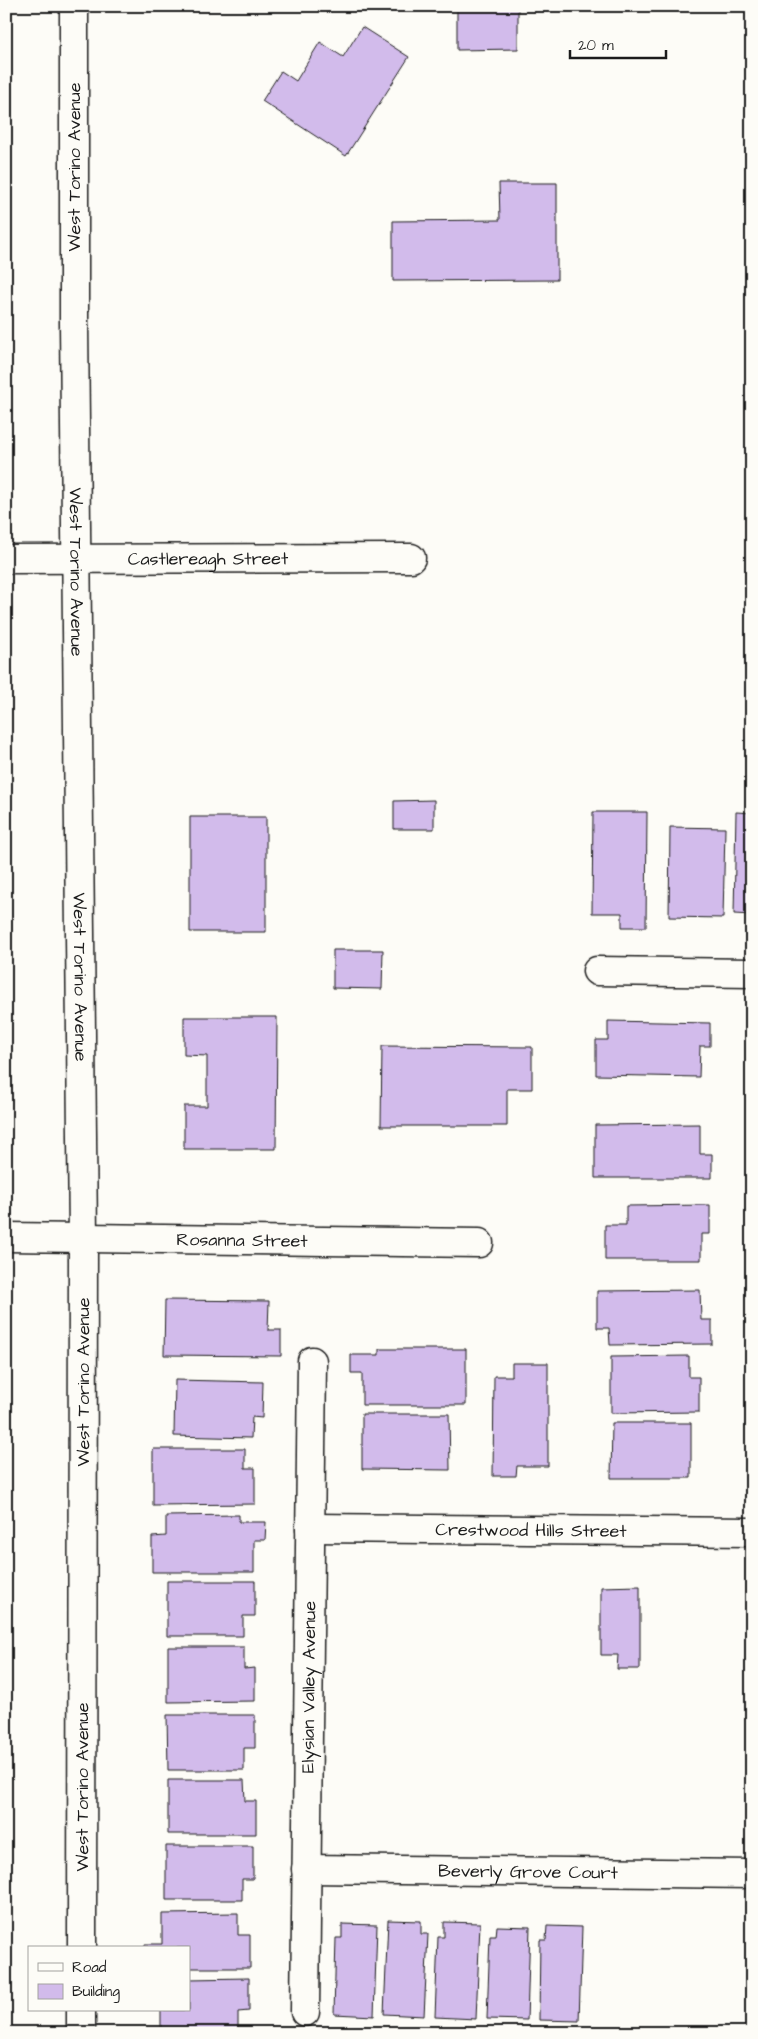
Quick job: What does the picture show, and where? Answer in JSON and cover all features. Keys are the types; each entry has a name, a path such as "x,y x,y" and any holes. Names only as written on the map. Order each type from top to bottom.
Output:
{"street":[{"name":"West Torino Avenue","path":"74,6 76,558 83,1238 82,1946"},
{"name":"Castlereagh Street","path":"6,559 411,558"},
{"path":"597,971 752,972"},
{"name":"Rosanna Street","path":"6,1237 479,1243"},
{"name":"Elysian Valley Avenue","path":"305,2012 312,1361"},
{"name":"Crestwood Hills Street","path":"310,1528 752,1532"},
{"name":"Beverly Grove Court","path":"306,1869 752,1874"},
{"path":"81,2012 81,2033"}],"building":[{"path":"457,6 518,6 518,49 457,50"},
{"path":"362,27 409,57 346,156 262,101 281,71 296,81 320,42 343,57"},
{"path":"499,183 557,183 557,280 393,281 393,221 500,220"},
{"path":"434,800 434,829 394,829 394,801"},
{"path":"593,812 647,812 646,927 622,927 622,913 592,913"},
{"path":"736,812 752,813 752,915 734,914"},
{"path":"190,817 266,817 266,932 190,932"},
{"path":"670,827 725,828 723,918 669,917"},
{"path":"333,950 383,950 382,989 333,988"},
{"path":"184,1017 277,1017 276,1149 184,1149 184,1106 207,1106 207,1056 184,1055"},
{"path":"608,1021 710,1023 710,1046 700,1046 699,1077 596,1075 596,1040 608,1040"},
{"path":"382,1046 532,1047 532,1089 507,1089 507,1126 381,1126"},
{"path":"700,1124 700,1154 712,1154 712,1178 595,1178 595,1125"},
{"path":"710,1205 710,1234 701,1234 701,1260 605,1260 605,1225 626,1225 626,1206"},
{"path":"700,1290 701,1320 712,1320 712,1344 610,1345 609,1328 597,1328 597,1291"},
{"path":"165,1300 269,1301 268,1330 281,1330 281,1356 164,1355"},
{"path":"379,1349 466,1349 466,1405 362,1405 362,1373 351,1373 351,1355 379,1355"},
{"path":"689,1356 689,1377 699,1377 699,1412 611,1413 611,1357"},
{"path":"512,1363 548,1363 548,1466 517,1466 516,1476 493,1476 494,1376 512,1376"},
{"path":"175,1380 263,1382 262,1418 252,1417 251,1438 174,1436"},
{"path":"362,1414 449,1414 450,1470 362,1469"},
{"path":"612,1423 691,1423 691,1478 611,1478"},
{"path":"153,1449 245,1449 245,1468 255,1468 255,1504 153,1505"},
{"path":"239,1515 239,1522 266,1522 265,1540 254,1540 254,1572 152,1572 152,1537 166,1536 166,1516"},
{"path":"167,1581 255,1581 255,1616 243,1616 243,1636 167,1636"},
{"path":"640,1586 640,1669 617,1669 618,1655 601,1655 601,1587"},
{"path":"168,1647 244,1647 244,1669 255,1668 255,1701 168,1702"},
{"path":"167,1715 255,1715 255,1748 244,1748 244,1770 168,1770"},
{"path":"168,1780 244,1780 245,1801 256,1801 256,1834 168,1834"},
{"path":"166,1846 253,1846 253,1879 242,1879 242,1900 166,1900"},
{"path":"238,1913 238,1935 250,1935 250,1968 190,1968 190,1946 145,1946 145,1944 162,1944 162,1914"},
{"path":"388,1920 421,1921 421,1934 428,1934 424,2016 384,2014"},
{"path":"444,1922 480,1923 476,2019 435,2017 438,1937 444,1937"},
{"path":"342,1924 377,1925 374,2016 334,2014 336,1938 342,1938"},
{"path":"497,1926 530,1927 527,2020 487,2019 490,1936 496,1936"},
{"path":"547,1926 582,1927 579,2021 539,2020 540,1940 546,1940"},
{"path":"249,1978 249,2011 238,2012 238,2033 161,2033 161,2012 190,2012 190,1979"}]}
